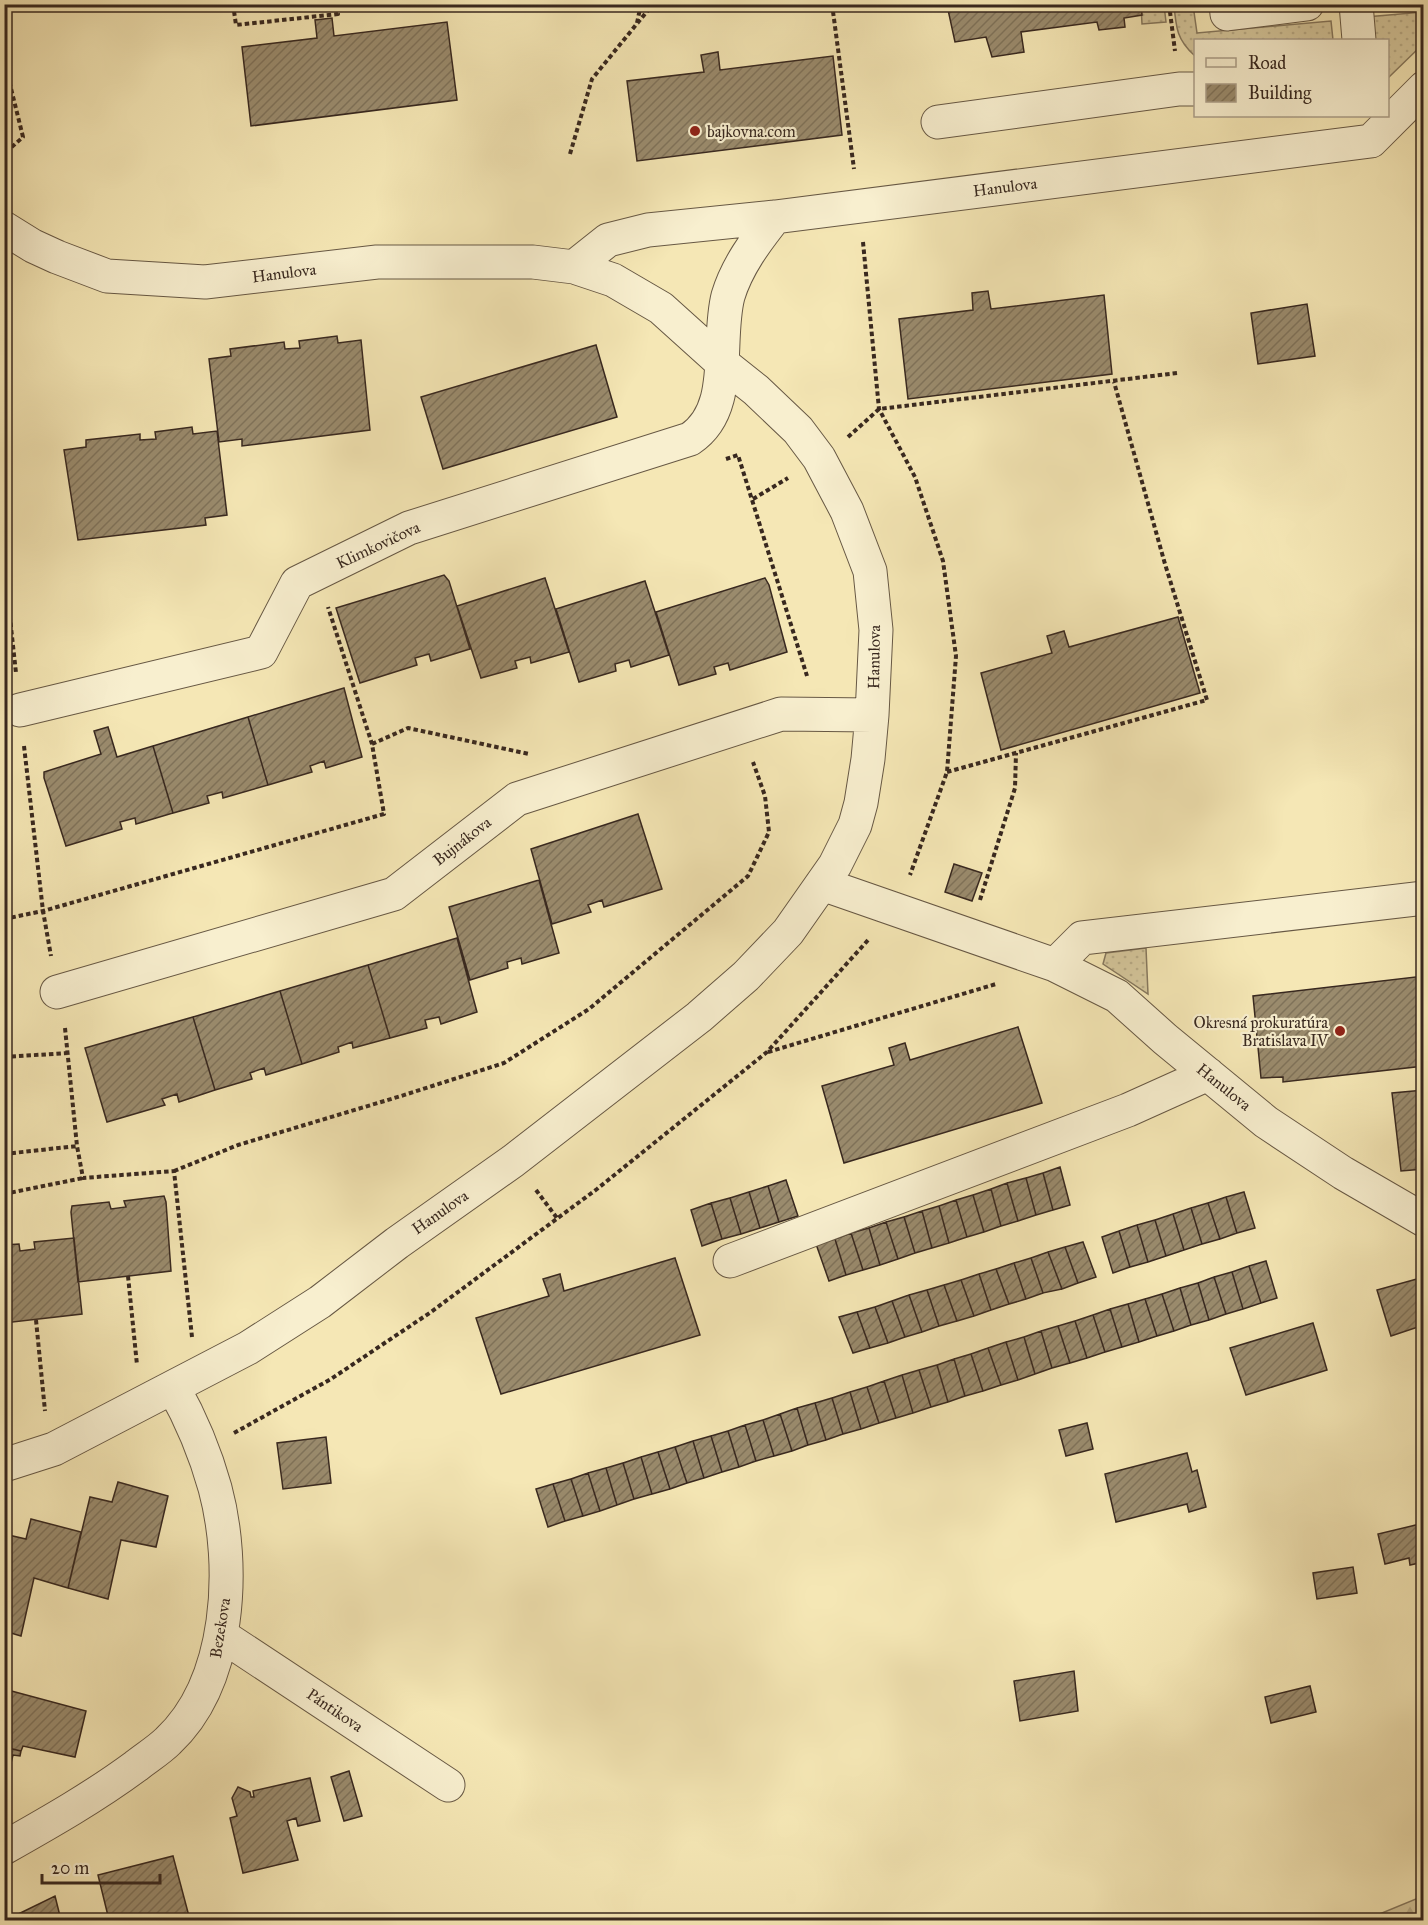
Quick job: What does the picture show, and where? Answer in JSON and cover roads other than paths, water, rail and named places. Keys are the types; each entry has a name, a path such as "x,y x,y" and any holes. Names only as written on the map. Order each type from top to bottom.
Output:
{"street":[{"path":"1226,4 1227,15 1307,4"},
{"path":"1356,4 1359,39"},
{"name":"Hanulova","path":"1389,113 1424,88"},
{"path":"938,122 1187,89"},
{"name":"Hanulova","path":"574,267 608,240 648,230 859,206 1369,128 1384,117"},
{"name":"Klimkovičova","path":"20,710 261,652 297,583 409,528 690,439 698,433 715,409 728,297 737,272 754,244 775,217"},
{"name":"Hanulova","path":"4,228 33,246 107,276 206,282 377,262 533,262 574,267 613,280 661,308 756,390 798,430 819,458 847,511 870,571 876,630 872,715 861,803 855,825 835,865 788,932 746,976 699,1017 513,1161 397,1243 321,1302 248,1348 54,1449 4,1465"},
{"name":"Bujnákova","path":"57,992 394,894 517,799 781,714 872,715"},
{"name":"Hanulova","path":"822,884 1055,965 1117,996 1266,1122 1343,1173 1424,1220"},
{"path":"1055,965 1082,938 1424,898"},
{"path":"730,1262 1128,1110 1208,1074"},
{"name":"Bezekova","path":"4,1848 63,1815 108,1786 168,1742 194,1708 213,1669 221,1635 226,1584 222,1519 215,1487 192,1422 173,1387"},
{"name":"Pántikova","path":"221,1635 448,1785"}],"place":[{"name":"bajkovna.com","path":"695,131"},
{"name":"Okresná prokuratúra Bratislava IV","path":"1340,1031"}]}
